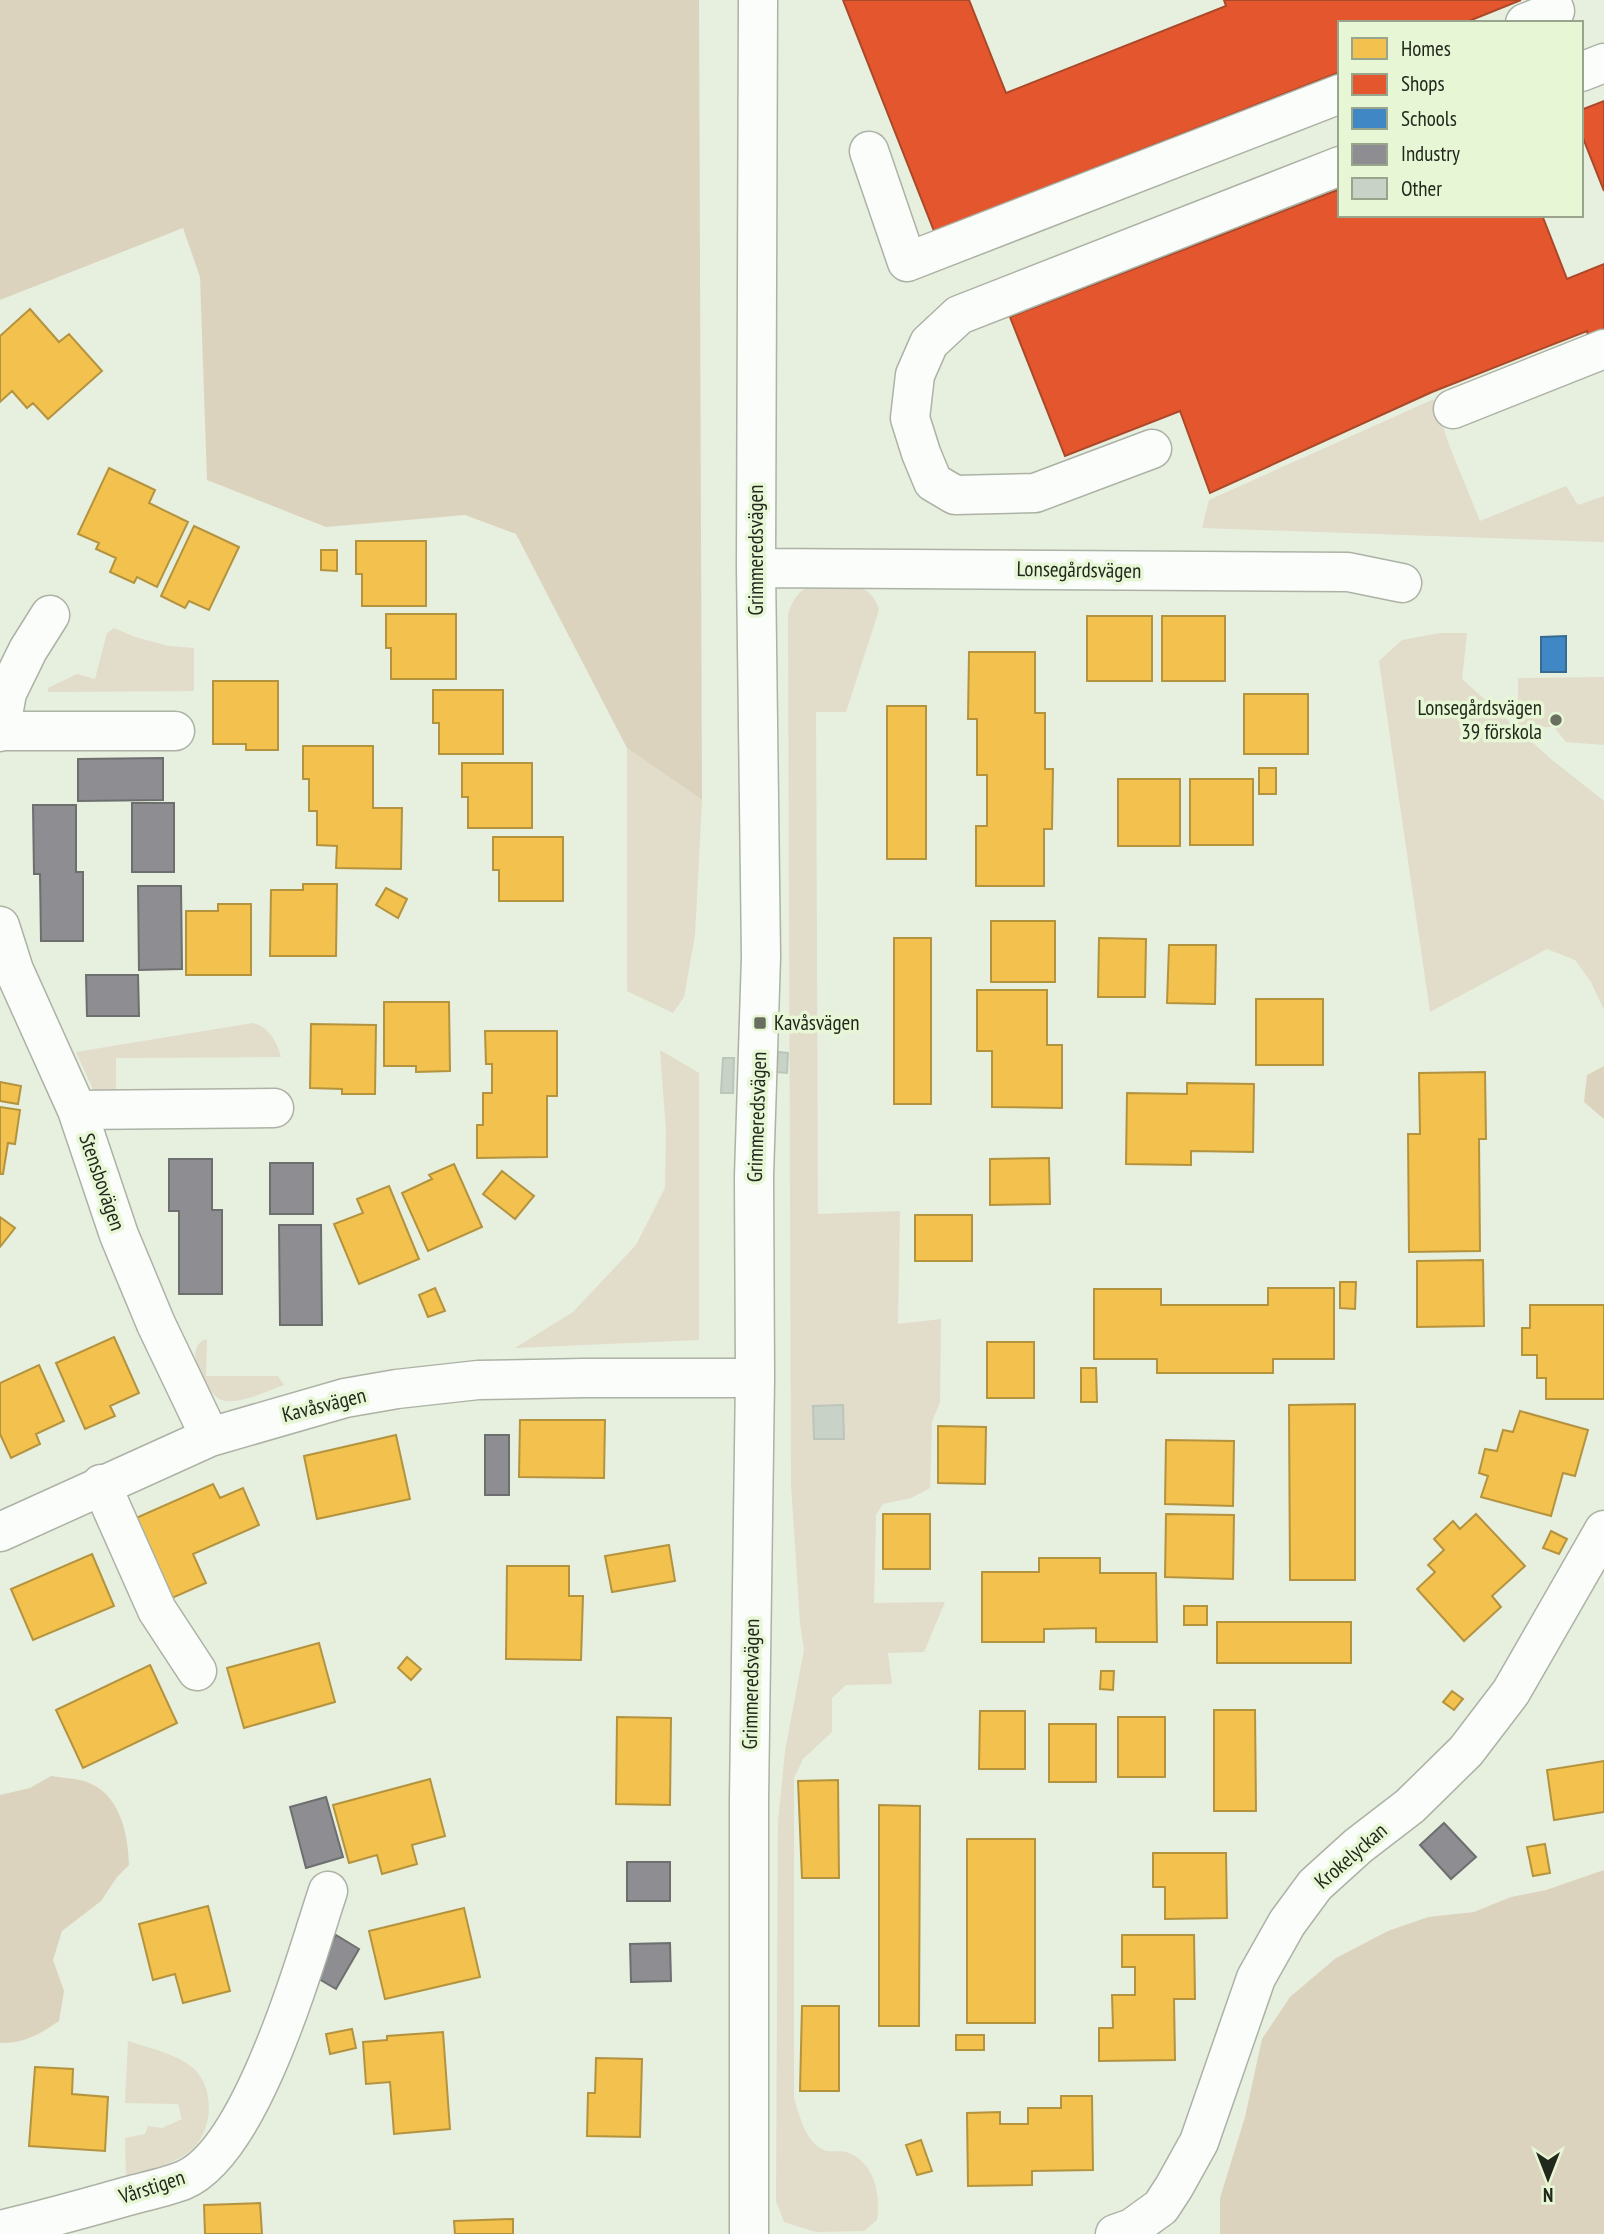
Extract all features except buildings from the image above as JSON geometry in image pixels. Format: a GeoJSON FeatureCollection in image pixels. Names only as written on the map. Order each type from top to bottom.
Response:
{"type":"FeatureCollection","features":[{"type":"Feature","properties":{"kind":"street","name":"Grimmeredsvägen"},"geometry":{"type":"LineString","coordinates":[[749,2234],[754,1176],[761,957],[756,568],[758,0]]}},
{"type":"Feature","properties":{"kind":"street"},"geometry":{"type":"LineString","coordinates":[[1530,21],[1555,11],[1551,0]]}},
{"type":"Feature","properties":{"kind":"street"},"geometry":{"type":"LineString","coordinates":[[1583,71],[1604,63]]}},
{"type":"Feature","properties":{"kind":"street"},"geometry":{"type":"LineString","coordinates":[[869,151],[907,262],[1338,95]]}},
{"type":"Feature","properties":{"kind":"street"},"geometry":{"type":"LineString","coordinates":[[1152,449],[1035,493],[955,495],[933,482],[921,453],[910,418],[915,375],[929,343],[959,315],[1338,167]]}},
{"type":"Feature","properties":{"kind":"street"},"geometry":{"type":"LineString","coordinates":[[1453,409],[1604,349]]}},
{"type":"Feature","properties":{"kind":"street","name":"Lonsegårdsvägen"},"geometry":{"type":"LineString","coordinates":[[756,568],[1348,572],[1402,583]]}},
{"type":"Feature","properties":{"kind":"street"},"geometry":{"type":"LineString","coordinates":[[50,615],[28,650],[7,693],[0,732],[175,732]]}},
{"type":"Feature","properties":{"kind":"street","name":"Stensbovägen"},"geometry":{"type":"LineString","coordinates":[[0,926],[14,970],[77,1110],[119,1235],[156,1324],[211,1437]]}},
{"type":"Feature","properties":{"kind":"street"},"geometry":{"type":"LineString","coordinates":[[77,1110],[274,1108]]}},
{"type":"Feature","properties":{"kind":"street","name":"Kavåsvägen"},"geometry":{"type":"LineString","coordinates":[[0,1532],[101,1484],[211,1437],[345,1398],[464,1382],[584,1378],[755,1378]]}},
{"type":"Feature","properties":{"kind":"street"},"geometry":{"type":"LineString","coordinates":[[101,1484],[157,1611],[197,1671]]}},
{"type":"Feature","properties":{"kind":"street","name":"Krokelyckan"},"geometry":{"type":"LineString","coordinates":[[1115,2234],[1132,2228],[1161,2207],[1199,2142],[1256,1978],[1287,1923],[1315,1885],[1358,1846],[1407,1809],[1466,1751],[1511,1692],[1604,1530]]}},
{"type":"Feature","properties":{"kind":"street","name":"Vårstigen"},"geometry":{"type":"LineString","coordinates":[[0,2231],[186,2180],[208,2165],[239,2121],[277,2044],[328,1891]]}},
{"type":"Feature","properties":{"kind":"shaded area"},"geometry":{"type":"Polygon","coordinates":[[[0,0],[699,0],[702,800],[627,748],[516,534],[465,515],[326,527],[207,480],[200,277],[183,228],[0,300],[0,0]]]}},
{"type":"Feature","properties":{"kind":"shaded area"},"geometry":{"type":"Polygon","coordinates":[[[1434,399],[1449,445],[1480,521],[1566,486],[1578,505],[1604,496],[1604,542],[1202,528],[1209,500],[1434,399]]]}},
{"type":"Feature","properties":{"kind":"shaded area"},"geometry":{"type":"Polygon","coordinates":[[[813,584],[843,584],[861,588],[875,600],[879,610],[846,712],[816,712],[818,1214],[900,1211],[898,1324],[941,1319],[940,1402],[932,1422],[930,1488],[911,1498],[883,1504],[876,1515],[874,1603],[945,1602],[924,1652],[888,1653],[892,1684],[846,1685],[832,1698],[832,1732],[803,1759],[794,1778],[794,2099],[804,2128],[812,2141],[824,2150],[856,2156],[874,2180],[878,2200],[877,2220],[864,2231],[816,2232],[784,2222],[776,2201],[778,1823],[785,1751],[804,1650],[791,1483],[788,614],[797,596],[813,584]]]}},
{"type":"Feature","properties":{"kind":"shaded area"},"geometry":{"type":"Polygon","coordinates":[[[114,628],[169,646],[194,648],[194,691],[48,692],[48,688],[77,674],[95,679],[107,633],[114,628]]]}},
{"type":"Feature","properties":{"kind":"shaded area"},"geometry":{"type":"Polygon","coordinates":[[[1440,633],[1467,633],[1462,679],[1552,760],[1604,801],[1604,1010],[1591,982],[1575,960],[1547,949],[1430,1012],[1379,661],[1402,640],[1440,633]]]}},
{"type":"Feature","properties":{"kind":"shaded area"},"geometry":{"type":"Polygon","coordinates":[[[1604,677],[1604,745],[1566,742],[1554,727],[1518,727],[1518,678],[1604,677]]]}},
{"type":"Feature","properties":{"kind":"shaded area"},"geometry":{"type":"Polygon","coordinates":[[[627,748],[702,800],[695,935],[684,997],[673,1013],[627,991],[627,748]]]}},
{"type":"Feature","properties":{"kind":"shaded area"},"geometry":{"type":"Polygon","coordinates":[[[253,1023],[272,1036],[281,1057],[116,1058],[116,1096],[97,1098],[76,1052],[253,1023]]]}},
{"type":"Feature","properties":{"kind":"shaded area"},"geometry":{"type":"Polygon","coordinates":[[[660,1050],[699,1073],[699,1340],[515,1348],[573,1312],[636,1245],[665,1188],[666,1131],[660,1050]]]}},
{"type":"Feature","properties":{"kind":"shaded area"},"geometry":{"type":"Polygon","coordinates":[[[1604,1066],[1604,1119],[1584,1102],[1587,1075],[1604,1066]]]}},
{"type":"Feature","properties":{"kind":"shaded area"},"geometry":{"type":"Polygon","coordinates":[[[207,1339],[206,1376],[278,1376],[284,1385],[240,1400],[226,1401],[219,1398],[205,1383],[196,1361],[199,1344],[207,1339]]]}},
{"type":"Feature","properties":{"kind":"shaded area"},"geometry":{"type":"Polygon","coordinates":[[[51,1776],[84,1781],[106,1794],[120,1815],[124,1827],[129,1865],[117,1877],[101,1901],[62,1931],[53,1960],[64,1991],[59,2021],[31,2037],[0,2043],[0,1795],[30,1788],[51,1776]]]}},
{"type":"Feature","properties":{"kind":"shaded area"},"geometry":{"type":"Polygon","coordinates":[[[1604,1870],[1604,2234],[1220,2234],[1220,2198],[1245,2117],[1262,2039],[1290,1997],[1336,1958],[1388,1931],[1428,1917],[1474,1912],[1511,1897],[1546,1890],[1604,1870]]]}},
{"type":"Feature","properties":{"kind":"shaded area"},"geometry":{"type":"Polygon","coordinates":[[[128,2041],[171,2055],[193,2068],[206,2088],[209,2112],[202,2136],[186,2154],[164,2165],[126,2177],[125,2138],[145,2134],[148,2126],[162,2128],[182,2119],[178,2104],[125,2103],[128,2041]]]}},
{"type":"Feature","properties":{"kind":"place","name":"Lonsegårdsvägen 39 förskola"},"geometry":{"type":"Point","coordinates":[1556,720]}},
{"type":"Feature","properties":{"kind":"place","name":"Kavåsvägen"},"geometry":{"type":"Point","coordinates":[760,1023]}}]}
